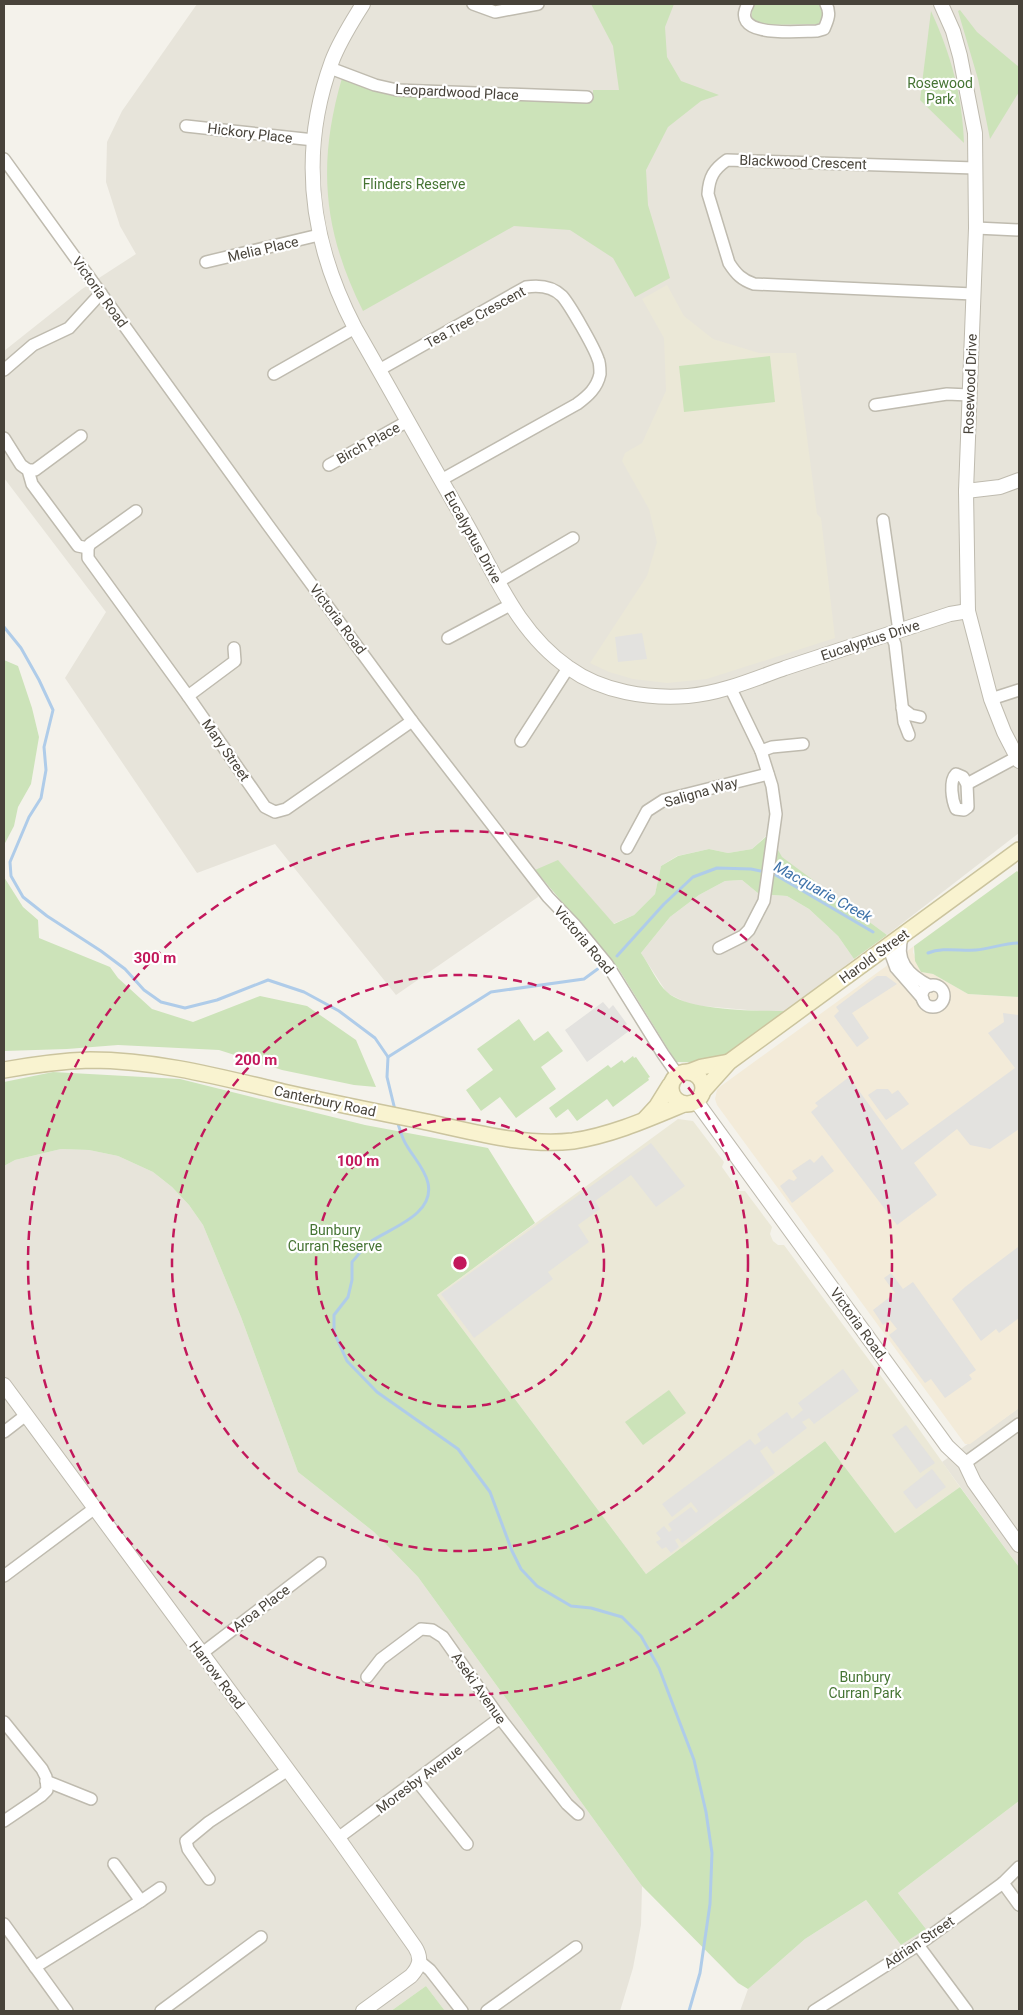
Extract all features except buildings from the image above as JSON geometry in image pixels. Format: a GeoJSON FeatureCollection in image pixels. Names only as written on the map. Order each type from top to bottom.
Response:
{"type":"FeatureCollection","features":[{"type":"Feature","properties":{"kind":"main road","name":"Harold Street"},"geometry":{"type":"LineString","coordinates":[[694,1099],[729,1062],[867,961],[893,951],[903,934],[1019,850]]}},
{"type":"Feature","properties":{"kind":"main road","name":"Canterbury Road"},"geometry":{"type":"LineString","coordinates":[[4,1070],[91,1060],[145,1064],[211,1074],[501,1138],[538,1142],[572,1141],[626,1128],[694,1099]]}},
{"type":"Feature","properties":{"kind":"main road","name":"Harold Street"},"geometry":{"type":"LineString","coordinates":[[679,1077],[702,1067],[729,1062]]}},
{"type":"Feature","properties":{"kind":"main road"},"geometry":{"type":"LineString","coordinates":[[679,1077],[700,1078],[694,1099],[673,1097],[679,1077]]}},
{"type":"Feature","properties":{"kind":"main road","name":"Canterbury Road"},"geometry":{"type":"LineString","coordinates":[[644,1120],[679,1077]]}},
{"type":"Feature","properties":{"kind":"street","name":"Eucalyptus Drive"},"geometry":{"type":"LineString","coordinates":[[363,4],[341,42],[330,68],[318,108],[314,140],[313,186],[319,236],[327,266],[340,299],[355,328],[510,605],[526,628],[543,646],[568,668],[600,684],[643,696],[689,696],[730,687],[950,614],[968,611]]}},
{"type":"Feature","properties":{"kind":"street"},"geometry":{"type":"LineString","coordinates":[[473,4],[495,12],[538,4]]}},
{"type":"Feature","properties":{"kind":"street"},"geometry":{"type":"LineString","coordinates":[[748,4],[745,9],[746,20],[748,24],[758,30],[817,31],[824,29],[827,22],[829,12],[826,4]]}},
{"type":"Feature","properties":{"kind":"street","name":"Rosewood Drive"},"geometry":{"type":"LineString","coordinates":[[941,4],[953,31],[960,56],[975,133],[976,228],[966,491],[968,611],[992,699],[1004,732],[1018,759]]}},
{"type":"Feature","properties":{"kind":"street","name":"Leopardwood Place"},"geometry":{"type":"LineString","coordinates":[[330,68],[375,85],[397,90],[587,97]]}},
{"type":"Feature","properties":{"kind":"street","name":"Hickory Place"},"geometry":{"type":"LineString","coordinates":[[186,126],[314,140]]}},
{"type":"Feature","properties":{"kind":"street","name":"Victoria Road"},"geometry":{"type":"LineString","coordinates":[[4,159],[412,721],[548,897],[574,924],[607,964],[679,1077]]}},
{"type":"Feature","properties":{"kind":"street","name":"Blackwood Crescent"},"geometry":{"type":"LineString","coordinates":[[972,294],[754,284],[745,281],[735,273],[729,264],[708,194],[712,174],[727,160],[975,168]]}},
{"type":"Feature","properties":{"kind":"street"},"geometry":{"type":"LineString","coordinates":[[976,228],[1019,230]]}},
{"type":"Feature","properties":{"kind":"street","name":"Melia Place"},"geometry":{"type":"LineString","coordinates":[[206,262],[319,236]]}},
{"type":"Feature","properties":{"kind":"street","name":"Tea Tree Crescent"},"geometry":{"type":"LineString","coordinates":[[379,370],[526,287],[538,285],[550,288],[562,296],[570,308],[599,360],[600,373],[597,386],[578,404],[441,480]]}},
{"type":"Feature","properties":{"kind":"street"},"geometry":{"type":"LineString","coordinates":[[4,370],[33,346],[69,328],[101,294]]}},
{"type":"Feature","properties":{"kind":"street"},"geometry":{"type":"LineString","coordinates":[[274,374],[355,328]]}},
{"type":"Feature","properties":{"kind":"street"},"geometry":{"type":"LineString","coordinates":[[875,404],[947,394],[970,395]]}},
{"type":"Feature","properties":{"kind":"street","name":"Birch Place"},"geometry":{"type":"LineString","coordinates":[[329,465],[408,421]]}},
{"type":"Feature","properties":{"kind":"street"},"geometry":{"type":"LineString","coordinates":[[28,470],[34,470],[81,436]]}},
{"type":"Feature","properties":{"kind":"street"},"geometry":{"type":"LineString","coordinates":[[4,438],[22,465],[28,470],[32,484],[78,546],[89,546],[136,511]]}},
{"type":"Feature","properties":{"kind":"street"},"geometry":{"type":"LineString","coordinates":[[966,491],[1000,487],[1019,480]]}},
{"type":"Feature","properties":{"kind":"street"},"geometry":{"type":"LineString","coordinates":[[883,520],[902,708],[909,735]]}},
{"type":"Feature","properties":{"kind":"street"},"geometry":{"type":"LineString","coordinates":[[498,582],[573,538]]}},
{"type":"Feature","properties":{"kind":"street","name":"Mary Street"},"geometry":{"type":"LineString","coordinates":[[89,546],[88,558],[188,696],[264,807],[275,812],[286,809],[412,721]]}},
{"type":"Feature","properties":{"kind":"street"},"geometry":{"type":"LineString","coordinates":[[448,638],[510,605]]}},
{"type":"Feature","properties":{"kind":"street"},"geometry":{"type":"LineString","coordinates":[[188,696],[235,661],[234,648]]}},
{"type":"Feature","properties":{"kind":"street"},"geometry":{"type":"LineString","coordinates":[[521,741],[568,668]]}},
{"type":"Feature","properties":{"kind":"street"},"geometry":{"type":"LineString","coordinates":[[719,948],[743,936],[749,930],[764,901],[776,814],[775,799],[761,751],[730,687]]}},
{"type":"Feature","properties":{"kind":"street"},"geometry":{"type":"LineString","coordinates":[[992,699],[1019,690]]}},
{"type":"Feature","properties":{"kind":"street"},"geometry":{"type":"LineString","coordinates":[[902,708],[911,715],[920,717]]}},
{"type":"Feature","properties":{"kind":"street"},"geometry":{"type":"LineString","coordinates":[[761,751],[772,747],[803,744]]}},
{"type":"Feature","properties":{"kind":"street"},"geometry":{"type":"LineString","coordinates":[[967,784],[1018,759]]}},
{"type":"Feature","properties":{"kind":"street","name":"Saligna Way"},"geometry":{"type":"LineString","coordinates":[[627,848],[647,811],[664,800],[768,774]]}},
{"type":"Feature","properties":{"kind":"street"},"geometry":{"type":"LineString","coordinates":[[893,951],[896,968]]}},
{"type":"Feature","properties":{"kind":"street"},"geometry":{"type":"LineString","coordinates":[[867,961],[878,959],[887,962],[896,968],[927,1005],[938,1006],[943,1000],[944,994],[940,988],[930,986],[915,978],[893,951]]}},
{"type":"Feature","properties":{"kind":"street"},"geometry":{"type":"LineString","coordinates":[[923,999],[923,991],[930,986]]}},
{"type":"Feature","properties":{"kind":"street","name":"Victoria Road"},"geometry":{"type":"LineString","coordinates":[[694,1099],[948,1446],[966,1463],[974,1482],[1019,1545]]}},
{"type":"Feature","properties":{"kind":"street","name":"Harrow Road"},"geometry":{"type":"LineString","coordinates":[[4,1385],[338,1838],[415,1946],[420,1955],[418,1965]]}},
{"type":"Feature","properties":{"kind":"street"},"geometry":{"type":"LineString","coordinates":[[4,1432],[26,1415]]}},
{"type":"Feature","properties":{"kind":"street"},"geometry":{"type":"LineString","coordinates":[[966,1463],[1019,1424]]}},
{"type":"Feature","properties":{"kind":"street"},"geometry":{"type":"LineString","coordinates":[[4,1576],[95,1508]]}},
{"type":"Feature","properties":{"kind":"street","name":"Aroa Place"},"geometry":{"type":"LineString","coordinates":[[201,1654],[320,1563]]}},
{"type":"Feature","properties":{"kind":"street","name":"Aseki Avenue"},"geometry":{"type":"LineString","coordinates":[[367,1677],[381,1659],[421,1629],[432,1630],[443,1637],[500,1718],[567,1804],[578,1814]]}},
{"type":"Feature","properties":{"kind":"street","name":"Moresby Avenue"},"geometry":{"type":"LineString","coordinates":[[338,1838],[500,1718]]}},
{"type":"Feature","properties":{"kind":"street"},"geometry":{"type":"LineString","coordinates":[[4,1722],[42,1768],[47,1790],[4,1821]]}},
{"type":"Feature","properties":{"kind":"street"},"geometry":{"type":"LineString","coordinates":[[210,1879],[188,1849],[186,1841],[209,1822],[288,1770]]}},
{"type":"Feature","properties":{"kind":"street"},"geometry":{"type":"LineString","coordinates":[[417,1780],[467,1844]]}},
{"type":"Feature","properties":{"kind":"street"},"geometry":{"type":"LineString","coordinates":[[46,1781],[92,1799]]}},
{"type":"Feature","properties":{"kind":"street"},"geometry":{"type":"LineString","coordinates":[[114,1864],[141,1901]]}},
{"type":"Feature","properties":{"kind":"street","name":"Adrian Street"},"geometry":{"type":"LineString","coordinates":[[814,2011],[918,1945],[1003,1883],[1019,1867]]}},
{"type":"Feature","properties":{"kind":"street"},"geometry":{"type":"LineString","coordinates":[[1003,1883],[1019,1905]]}},
{"type":"Feature","properties":{"kind":"street"},"geometry":{"type":"LineString","coordinates":[[35,1967],[160,1888]]}},
{"type":"Feature","properties":{"kind":"street"},"geometry":{"type":"LineString","coordinates":[[4,1924],[67,2011]]}},
{"type":"Feature","properties":{"kind":"street"},"geometry":{"type":"LineString","coordinates":[[161,2011],[261,1937]]}},
{"type":"Feature","properties":{"kind":"street"},"geometry":{"type":"LineString","coordinates":[[918,1945],[966,2011]]}},
{"type":"Feature","properties":{"kind":"street"},"geometry":{"type":"LineString","coordinates":[[487,2011],[576,1947]]}},
{"type":"Feature","properties":{"kind":"street"},"geometry":{"type":"LineString","coordinates":[[364,2011],[411,1976],[418,1965],[430,1970],[462,2011]]}},
{"type":"Feature","properties":{"kind":"shaded area"},"geometry":{"type":"Polygon","coordinates":[[[197,4],[1019,4],[1019,833],[887,935],[781,857],[768,834],[752,849],[728,853],[709,849],[677,856],[661,866],[655,894],[634,915],[613,924],[558,861],[535,871],[538,897],[396,995],[275,844],[197,873],[65,678],[106,612],[4,478],[4,351],[82,289],[136,254],[120,226],[106,182],[107,142],[122,111],[197,4]]]}},
{"type":"Feature","properties":{"kind":"shaded area"},"geometry":{"type":"Polygon","coordinates":[[[667,285],[684,316],[713,339],[759,353],[796,353],[817,514],[821,518],[835,638],[707,679],[667,683],[633,679],[609,672],[590,663],[647,576],[657,542],[649,509],[622,461],[625,453],[642,443],[666,391],[664,338],[642,299],[667,285]]]}},
{"type":"Feature","properties":{"kind":"shaded area"},"geometry":{"type":"Polygon","coordinates":[[[642,633],[647,659],[618,662],[615,637],[642,633]]]}},
{"type":"Feature","properties":{"kind":"shaded area"},"geometry":{"type":"Polygon","coordinates":[[[742,880],[759,894],[787,896],[809,909],[838,936],[854,959],[786,1011],[759,1011],[691,1005],[667,993],[641,953],[670,917],[699,895],[725,881],[742,880]]]}},
{"type":"Feature","properties":{"kind":"shaded area"},"geometry":{"type":"Polygon","coordinates":[[[914,946],[913,952],[921,972],[933,974],[968,994],[1019,997],[1019,1408],[970,1444],[965,1444],[717,1105],[715,1099],[717,1090],[721,1086],[914,946]]]}},
{"type":"Feature","properties":{"kind":"shaded area"},"geometry":{"type":"Polygon","coordinates":[[[877,976],[886,976],[897,984],[852,1013],[869,1038],[857,1047],[834,1016],[839,1011],[836,1007],[877,976]]]}},
{"type":"Feature","properties":{"kind":"shaded area"},"geometry":{"type":"Polygon","coordinates":[[[603,1002],[609,1009],[613,1005],[627,1024],[625,1026],[629,1031],[587,1062],[565,1030],[603,1002]]]}},
{"type":"Feature","properties":{"kind":"shaded area"},"geometry":{"type":"Polygon","coordinates":[[[1003,1013],[1019,1015],[1019,1129],[990,1149],[970,1145],[957,1129],[914,1163],[937,1195],[897,1225],[811,1112],[818,1106],[815,1103],[849,1077],[902,1150],[1015,1068],[988,1033],[1004,1022],[1003,1013]]]}},
{"type":"Feature","properties":{"kind":"shaded area"},"geometry":{"type":"Polygon","coordinates":[[[877,1089],[888,1089],[892,1094],[898,1090],[909,1104],[886,1120],[868,1095],[877,1089]]]}},
{"type":"Feature","properties":{"kind":"shaded area"},"geometry":{"type":"Polygon","coordinates":[[[678,1119],[693,1121],[724,1162],[722,1167],[739,1191],[745,1191],[772,1227],[770,1234],[773,1241],[778,1245],[784,1245],[960,1487],[895,1533],[825,1441],[646,1574],[437,1295],[678,1119]]]}},
{"type":"Feature","properties":{"kind":"shaded area"},"geometry":{"type":"Polygon","coordinates":[[[651,1143],[685,1186],[656,1207],[631,1175],[595,1201],[600,1209],[578,1225],[589,1242],[548,1272],[553,1279],[474,1338],[441,1294],[651,1143]]]}},
{"type":"Feature","properties":{"kind":"shaded area"},"geometry":{"type":"Polygon","coordinates":[[[61,1149],[89,1150],[118,1156],[153,1172],[172,1187],[189,1205],[203,1225],[241,1317],[298,1472],[374,1532],[418,1577],[642,1886],[641,1925],[633,1968],[620,2011],[445,2011],[426,1986],[391,2011],[4,2011],[4,1166],[15,1160],[61,1149]]]}},
{"type":"Feature","properties":{"kind":"shaded area"},"geometry":{"type":"Polygon","coordinates":[[[822,1155],[834,1171],[792,1203],[780,1186],[789,1179],[794,1181],[797,1178],[792,1171],[810,1159],[814,1163],[822,1155]]]}},
{"type":"Feature","properties":{"kind":"shaded area"},"geometry":{"type":"Polygon","coordinates":[[[1018,1247],[1019,1318],[999,1333],[996,1329],[981,1341],[952,1299],[1018,1247]]]}},
{"type":"Feature","properties":{"kind":"shaded area"},"geometry":{"type":"Polygon","coordinates":[[[891,1273],[903,1289],[913,1282],[976,1370],[969,1375],[972,1379],[945,1398],[931,1379],[925,1383],[889,1335],[897,1329],[890,1320],[883,1325],[873,1310],[895,1293],[884,1278],[891,1273]]]}},
{"type":"Feature","properties":{"kind":"shaded area"},"geometry":{"type":"Polygon","coordinates":[[[843,1369],[859,1391],[814,1424],[809,1418],[802,1422],[807,1428],[773,1454],[767,1446],[760,1451],[775,1473],[682,1543],[678,1538],[675,1540],[679,1547],[671,1553],[666,1547],[662,1549],[656,1542],[661,1539],[656,1533],[664,1526],[669,1532],[672,1530],[668,1524],[691,1507],[696,1513],[698,1511],[691,1502],[672,1517],[662,1504],[750,1439],[755,1445],[761,1441],[757,1434],[787,1412],[792,1419],[803,1410],[798,1403],[843,1369]]]}},
{"type":"Feature","properties":{"kind":"shaded area"},"geometry":{"type":"Polygon","coordinates":[[[1019,1408],[1019,1567],[942,1462],[1019,1408]]]}},
{"type":"Feature","properties":{"kind":"shaded area"},"geometry":{"type":"Polygon","coordinates":[[[906,1425],[935,1463],[920,1473],[892,1435],[906,1425]]]}},
{"type":"Feature","properties":{"kind":"shaded area"},"geometry":{"type":"Polygon","coordinates":[[[932,1469],[946,1487],[916,1509],[903,1492],[932,1469]]]}},
{"type":"Feature","properties":{"kind":"shaded area"},"geometry":{"type":"Polygon","coordinates":[[[1019,1801],[1019,2011],[740,2011],[748,1989],[805,1939],[866,1900],[901,1945],[926,1929],[898,1893],[1019,1801]]]}},
{"type":"Feature","properties":{"kind":"green space","name":"Flinders Reserve"},"geometry":{"type":"Polygon","coordinates":[[[591,4],[674,4],[665,27],[667,57],[681,81],[719,95],[701,101],[668,127],[646,170],[648,205],[670,278],[635,297],[613,258],[570,230],[514,226],[363,311],[339,253],[328,197],[329,139],[342,78],[395,95],[593,101],[593,90],[619,90],[613,46],[591,4]]]}},
{"type":"Feature","properties":{"kind":"green space"},"geometry":{"type":"Polygon","coordinates":[[[756,4],[819,4],[824,11],[823,20],[818,24],[762,25],[753,21],[752,12],[756,4]]]}},
{"type":"Feature","properties":{"kind":"green space","name":"Rosewood Park"},"geometry":{"type":"Polygon","coordinates":[[[960,10],[977,32],[1019,67],[1019,92],[990,139],[978,79],[958,11],[960,10]]]}},
{"type":"Feature","properties":{"kind":"green space","name":"Rosewood Park"},"geometry":{"type":"Polygon","coordinates":[[[931,11],[950,59],[958,91],[964,143],[920,100],[931,11]]]}},
{"type":"Feature","properties":{"kind":"green space"},"geometry":{"type":"Polygon","coordinates":[[[770,356],[775,402],[684,412],[679,366],[770,356]]]}},
{"type":"Feature","properties":{"kind":"green space"},"geometry":{"type":"Polygon","coordinates":[[[4,660],[18,666],[32,708],[39,737],[31,784],[18,807],[14,826],[4,845],[4,660]]]}},
{"type":"Feature","properties":{"kind":"green space"},"geometry":{"type":"Polygon","coordinates":[[[769,834],[782,857],[887,935],[854,959],[838,936],[809,909],[787,896],[759,894],[742,880],[725,881],[699,895],[670,917],[641,953],[660,984],[676,998],[690,1003],[724,1009],[786,1011],[718,1063],[676,1062],[618,968],[535,870],[558,860],[614,924],[634,915],[655,894],[661,866],[678,856],[709,849],[728,853],[752,849],[769,834]]]}},
{"type":"Feature","properties":{"kind":"green space"},"geometry":{"type":"Polygon","coordinates":[[[1017,871],[1019,873],[1019,997],[968,994],[933,974],[921,972],[915,961],[914,946],[1017,871]]]}},
{"type":"Feature","properties":{"kind":"green space"},"geometry":{"type":"Polygon","coordinates":[[[4,877],[23,907],[38,920],[39,938],[110,967],[118,978],[152,1009],[193,1022],[260,996],[307,1006],[356,1040],[376,1087],[354,1085],[282,1070],[219,1050],[118,1045],[4,1051],[4,877]]]}},
{"type":"Feature","properties":{"kind":"green space"},"geometry":{"type":"Polygon","coordinates":[[[519,1019],[534,1041],[548,1031],[563,1051],[541,1067],[556,1089],[516,1118],[500,1097],[481,1111],[466,1090],[493,1070],[477,1049],[519,1019]]]}},
{"type":"Feature","properties":{"kind":"green space"},"geometry":{"type":"Polygon","coordinates":[[[633,1056],[634,1058],[636,1057],[650,1077],[648,1078],[649,1080],[613,1107],[607,1099],[577,1121],[568,1109],[556,1118],[549,1108],[608,1065],[611,1068],[622,1060],[624,1063],[633,1056]]]}},
{"type":"Feature","properties":{"kind":"green space","name":"Bunbury Curran Reserve"},"geometry":{"type":"Polygon","coordinates":[[[53,1072],[180,1079],[365,1125],[488,1148],[535,1223],[437,1295],[646,1574],[825,1441],[895,1533],[960,1487],[1019,1567],[1019,1801],[898,1893],[926,1929],[901,1945],[866,1900],[805,1939],[748,1989],[738,1983],[642,1886],[418,1577],[374,1532],[298,1472],[241,1317],[203,1225],[189,1205],[172,1187],[153,1172],[118,1156],[89,1150],[61,1149],[15,1160],[4,1166],[4,1082],[53,1072]]]}},
{"type":"Feature","properties":{"kind":"green space"},"geometry":{"type":"Polygon","coordinates":[[[669,1390],[686,1413],[643,1445],[625,1422],[669,1390]]]}},
{"type":"Feature","properties":{"kind":"green space"},"geometry":{"type":"Polygon","coordinates":[[[426,1986],[445,2011],[391,2011],[426,1986]]]}},
{"type":"Feature","properties":{"kind":"waterway"},"geometry":{"type":"LineString","coordinates":[[4,627],[21,648],[53,710],[44,747],[46,770],[41,798],[29,817],[10,862],[11,876],[23,897],[47,916],[125,969],[144,990],[161,1002],[185,1008],[217,1000],[268,980],[304,992],[339,1011],[375,1038],[388,1057],[387,1077],[395,1110]]}},
{"type":"Feature","properties":{"kind":"waterway","name":"Macquarie Creek"},"geometry":{"type":"LineString","coordinates":[[617,956],[664,904],[693,877],[717,868],[751,869],[774,874],[873,932]]}},
{"type":"Feature","properties":{"kind":"waterway","name":"Macquarie Creek"},"geometry":{"type":"LineString","coordinates":[[928,953],[945,950],[976,950],[1019,943]]}},
{"type":"Feature","properties":{"kind":"waterway","name":"Macquarie Creek"},"geometry":{"type":"LineString","coordinates":[[388,1057],[491,992],[584,979],[599,968]]}},
{"type":"Feature","properties":{"kind":"waterway"},"geometry":{"type":"LineString","coordinates":[[397,1121],[405,1143],[424,1173],[428,1183],[428,1194],[425,1204],[418,1212],[399,1226],[370,1242],[352,1262],[352,1280],[348,1297],[334,1315],[334,1332],[347,1361],[377,1392],[458,1449],[490,1492],[512,1551],[521,1569],[537,1586],[571,1606],[591,1608],[622,1617],[641,1636],[659,1668],[694,1760],[706,1812],[712,1853],[710,1904],[700,1973],[689,2011]]}},
{"type":"Feature","properties":{"kind":"park label","name":"Bunbury Curran Park"},"geometry":{"type":"Point","coordinates":[865,1685]}}]}
